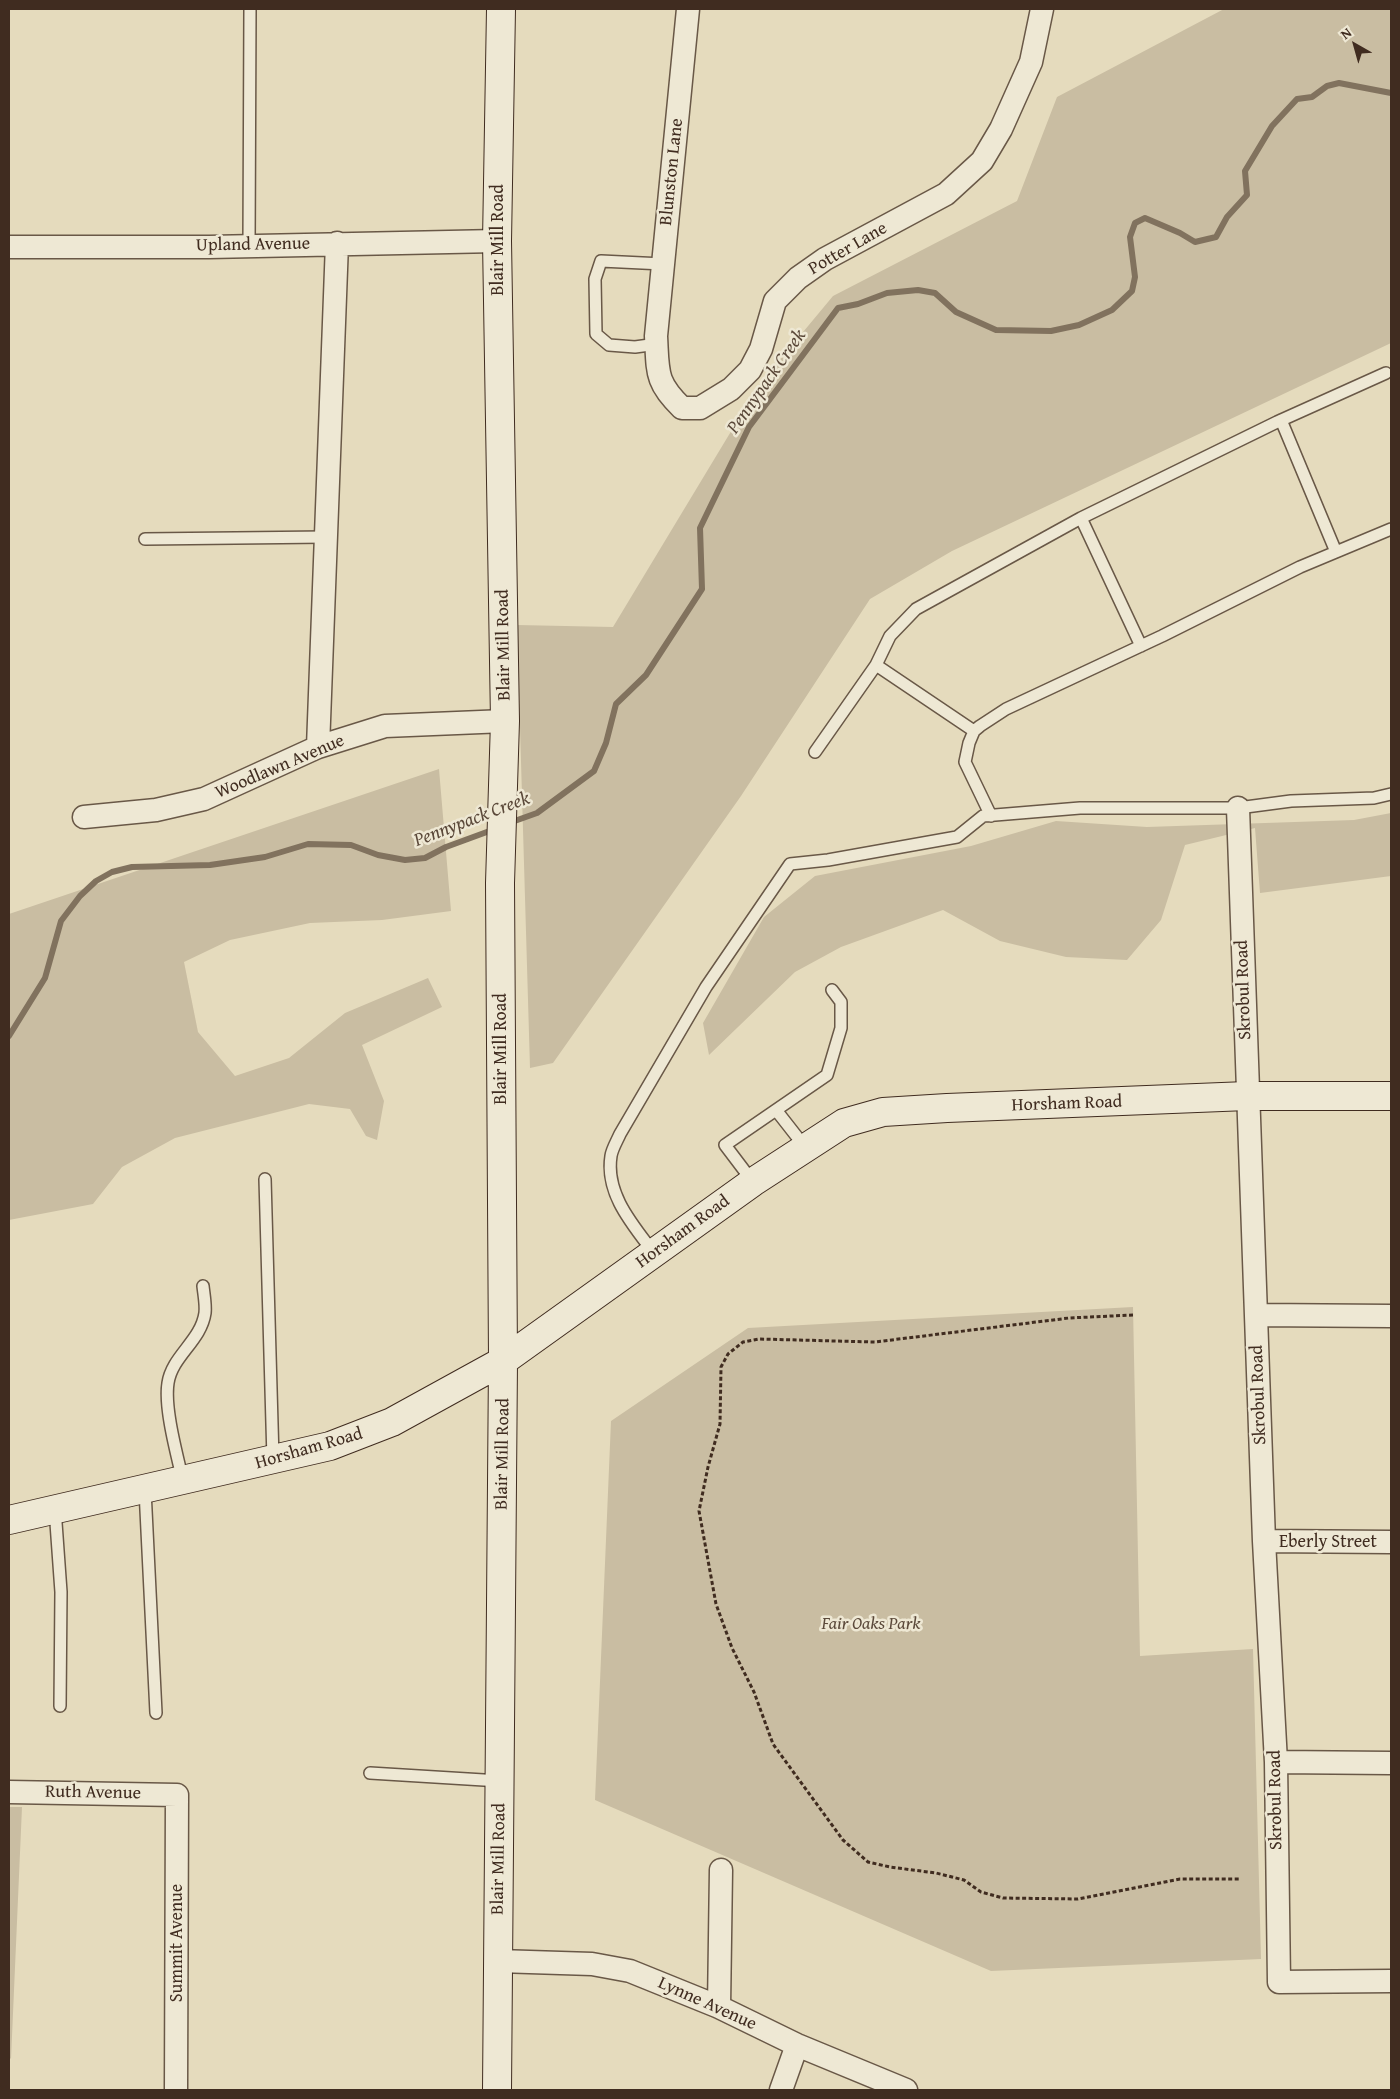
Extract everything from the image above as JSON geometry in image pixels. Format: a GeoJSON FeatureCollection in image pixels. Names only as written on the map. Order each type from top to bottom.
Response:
{"type":"FeatureCollection","features":[{"type":"Feature","properties":{"kind":"main road","name":"Blair Mill Road"},"geometry":{"type":"LineString","coordinates":[[497,2090],[503,1361],[500,883],[506,721],[497,241],[501,9]]}},
{"type":"Feature","properties":{"kind":"main road","name":"Horsham Road"},"geometry":{"type":"LineString","coordinates":[[9,1520],[330,1446],[392,1422],[503,1361],[805,1146],[844,1124],[883,1112],[1247,1096],[1391,1096]]}},
{"type":"Feature","properties":{"kind":"street","name":"Blunston Lane"},"geometry":{"type":"LineString","coordinates":[[657,340],[688,9]]}},
{"type":"Feature","properties":{"kind":"street","name":"Potter Lane"},"geometry":{"type":"LineString","coordinates":[[657,340],[659,380],[671,397],[682,408],[700,408],[731,389],[750,370],[761,349],[775,302],[798,278],[825,259],[946,194],[982,161],[1001,129],[1031,62],[1042,9]]}},
{"type":"Feature","properties":{"kind":"street","name":"Upland Avenue"},"geometry":{"type":"LineString","coordinates":[[9,247],[497,241]]}},
{"type":"Feature","properties":{"kind":"street"},"geometry":{"type":"LineString","coordinates":[[318,747],[337,243]]}},
{"type":"Feature","properties":{"kind":"street","name":"Woodlawn Avenue"},"geometry":{"type":"LineString","coordinates":[[84,817],[156,810],[204,799],[318,747],[385,726],[506,721]]}},
{"type":"Feature","properties":{"kind":"street","name":"Skrobul Road"},"geometry":{"type":"LineString","coordinates":[[1238,808],[1264,1541],[1276,1762],[1279,1982],[1391,1980]]}},
{"type":"Feature","properties":{"kind":"street"},"geometry":{"type":"LineString","coordinates":[[1256,1315],[1391,1316]]}},
{"type":"Feature","properties":{"kind":"street","name":"Eberly Street"},"geometry":{"type":"LineString","coordinates":[[1264,1541],[1391,1542]]}},
{"type":"Feature","properties":{"kind":"street"},"geometry":{"type":"LineString","coordinates":[[1276,1762],[1391,1763]]}},
{"type":"Feature","properties":{"kind":"street","name":"Ruth Avenue"},"geometry":{"type":"LineString","coordinates":[[9,1792],[177,1795]]}},
{"type":"Feature","properties":{"kind":"street","name":"Summit Avenue"},"geometry":{"type":"LineString","coordinates":[[176,2090],[177,1795]]}},
{"type":"Feature","properties":{"kind":"street"},"geometry":{"type":"LineString","coordinates":[[719,2007],[721,1870]]}},
{"type":"Feature","properties":{"kind":"street","name":"Lynne Avenue"},"geometry":{"type":"LineString","coordinates":[[498,1961],[592,1964],[630,1971],[719,2007],[797,2045],[906,2090]]}},
{"type":"Feature","properties":{"kind":"street"},"geometry":{"type":"LineString","coordinates":[[781,2090],[797,2045]]}},
{"type":"Feature","properties":{"kind":"lane"},"geometry":{"type":"LineString","coordinates":[[249,245],[250,9]]}},
{"type":"Feature","properties":{"kind":"lane"},"geometry":{"type":"LineString","coordinates":[[657,340],[635,347],[609,345],[596,334],[596,279],[601,261],[663,264]]}},
{"type":"Feature","properties":{"kind":"lane"},"geometry":{"type":"LineString","coordinates":[[815,752],[876,665],[890,636],[916,608],[1081,518],[1281,420],[1386,373]]}},
{"type":"Feature","properties":{"kind":"lane"},"geometry":{"type":"LineString","coordinates":[[1281,420],[1336,552]]}},
{"type":"Feature","properties":{"kind":"lane"},"geometry":{"type":"LineString","coordinates":[[1081,518],[1141,646]]}},
{"type":"Feature","properties":{"kind":"lane"},"geometry":{"type":"LineString","coordinates":[[991,816],[965,762],[968,743],[974,731],[1006,709],[1141,646],[1300,567],[1391,529]]}},
{"type":"Feature","properties":{"kind":"lane"},"geometry":{"type":"LineString","coordinates":[[145,539],[326,537]]}},
{"type":"Feature","properties":{"kind":"lane"},"geometry":{"type":"LineString","coordinates":[[876,665],[974,731]]}},
{"type":"Feature","properties":{"kind":"lane"},"geometry":{"type":"LineString","coordinates":[[654,1254],[615,1196],[610,1174],[611,1154],[620,1134],[706,987],[790,864],[828,860],[957,837],[983,816],[1080,808],[1238,808],[1291,802],[1374,798],[1391,794]]}},
{"type":"Feature","properties":{"kind":"lane"},"geometry":{"type":"LineString","coordinates":[[753,1182],[725,1145],[827,1075],[841,1028],[841,1002],[832,990]]}},
{"type":"Feature","properties":{"kind":"lane"},"geometry":{"type":"LineString","coordinates":[[776,1110],[805,1146]]}},
{"type":"Feature","properties":{"kind":"lane"},"geometry":{"type":"LineString","coordinates":[[265,1179],[273,1460]]}},
{"type":"Feature","properties":{"kind":"lane"},"geometry":{"type":"LineString","coordinates":[[183,1481],[171,1429],[167,1384],[171,1371],[200,1329],[206,1312],[203,1286]]}},
{"type":"Feature","properties":{"kind":"lane"},"geometry":{"type":"LineString","coordinates":[[145,1490],[156,1713]]}},
{"type":"Feature","properties":{"kind":"lane"},"geometry":{"type":"LineString","coordinates":[[55,1509],[61,1592],[60,1706]]}},
{"type":"Feature","properties":{"kind":"lane"},"geometry":{"type":"LineString","coordinates":[[370,1773],[500,1781]]}},
{"type":"Feature","properties":{"kind":"path"},"geometry":{"type":"LineString","coordinates":[[1133,1315],[1068,1318],[875,1342],[758,1339],[743,1342],[728,1354],[720,1367],[720,1424],[708,1467],[699,1511],[716,1604],[732,1648],[754,1692],[773,1744],[843,1840],[868,1862],[936,1872],[964,1880],[981,1892],[1003,1898],[1078,1899],[1180,1879],[1240,1879]]}},
{"type":"Feature","properties":{"kind":"green space"},"geometry":{"type":"Polygon","coordinates":[[[1224,9],[1391,9],[1391,343],[952,551],[870,599],[741,796],[553,1063],[530,1068],[517,625],[613,627],[759,385],[833,296],[1017,201],[1057,97],[1224,9]]]}},
{"type":"Feature","properties":{"kind":"green space"},"geometry":{"type":"Polygon","coordinates":[[[439,769],[451,911],[382,920],[310,923],[230,940],[184,962],[198,1032],[235,1076],[289,1058],[345,1013],[428,978],[442,1007],[362,1045],[384,1101],[377,1140],[366,1136],[350,1109],[309,1104],[175,1138],[122,1167],[93,1204],[9,1220],[9,914],[439,769]]]}},
{"type":"Feature","properties":{"kind":"green space"},"geometry":{"type":"Polygon","coordinates":[[[1391,813],[1391,876],[1260,893],[1255,828],[1185,845],[1161,920],[1127,960],[1066,957],[1000,941],[943,910],[841,947],[795,972],[709,1055],[703,1023],[764,917],[815,876],[971,846],[1056,821],[1147,827],[1354,820],[1391,813]]]}},
{"type":"Feature","properties":{"kind":"green space","name":"Fair Oaks Park"},"geometry":{"type":"Polygon","coordinates":[[[1133,1307],[1140,1656],[1253,1649],[1261,1959],[991,1971],[595,1800],[611,1421],[748,1328],[1133,1307]]]}},
{"type":"Feature","properties":{"kind":"green space"},"geometry":{"type":"Polygon","coordinates":[[[9,1807],[22,1807],[11,2059],[9,2057],[9,1807]]]}},
{"type":"Feature","properties":{"kind":"waterway","name":"Pennypack Creek"},"geometry":{"type":"LineString","coordinates":[[509,823],[537,813],[594,771],[606,743],[616,704],[646,675],[702,589],[700,528],[749,427],[838,308],[858,304],[887,293],[918,290],[935,293],[956,312],[996,330],[1051,331],[1079,325],[1112,310],[1132,291],[1135,277],[1130,237],[1135,223],[1145,218],[1180,233],[1195,242],[1216,237],[1227,217],[1247,195],[1245,171],[1272,126],[1297,99],[1312,97],[1327,86],[1339,83],[1391,93]]}},
{"type":"Feature","properties":{"kind":"waterway","name":"Pennypack Creek"},"geometry":{"type":"LineString","coordinates":[[9,1036],[45,978],[61,921],[80,896],[96,881],[112,872],[132,867],[210,865],[265,857],[308,844],[351,845],[378,855],[405,860],[425,858],[446,847],[495,829]]}}]}
